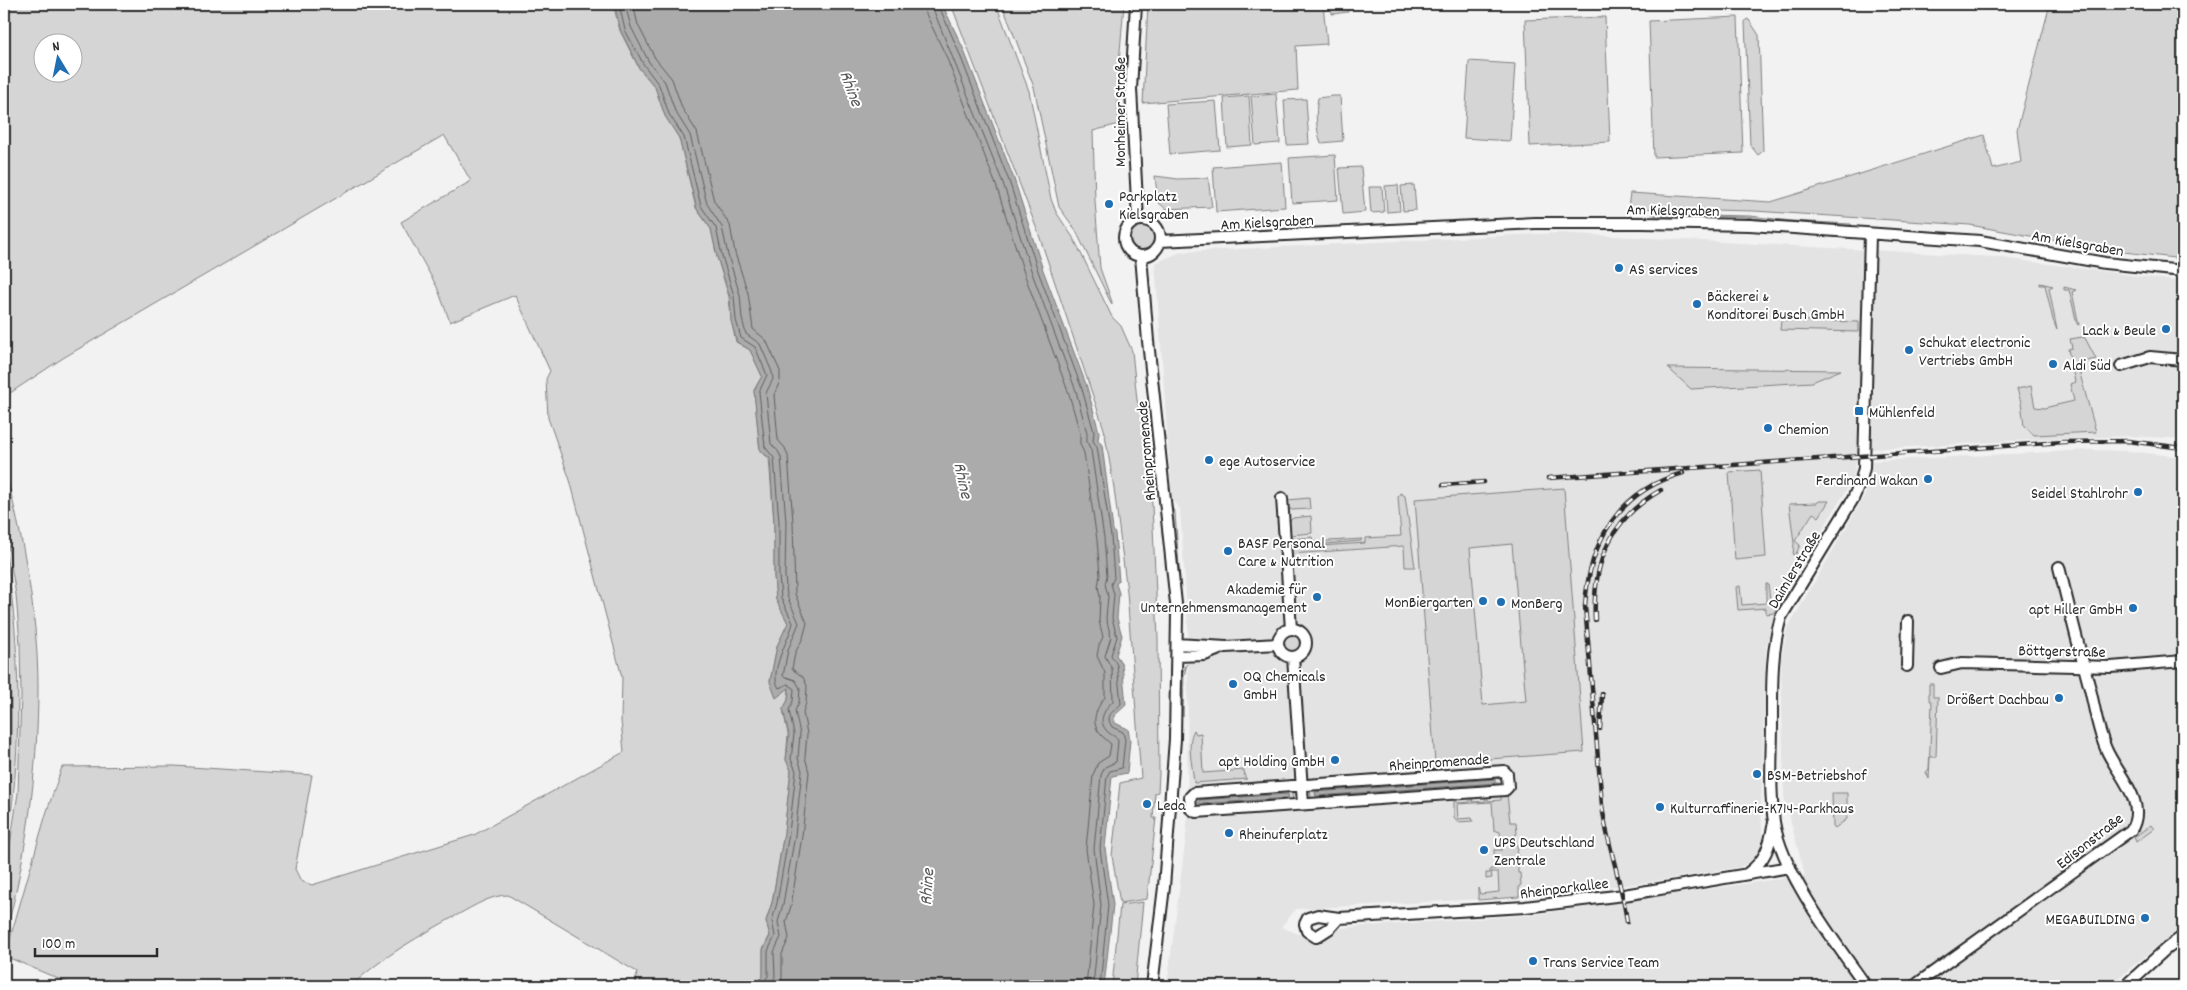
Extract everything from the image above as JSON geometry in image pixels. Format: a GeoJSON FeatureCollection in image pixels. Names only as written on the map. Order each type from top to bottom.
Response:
{"type":"FeatureCollection","features":[{"type":"Feature","properties":{"kind":"street","name":"Monheimer Straße"},"geometry":{"type":"LineString","coordinates":[[1136,4],[1130,89],[1138,220]]}},
{"type":"Feature","properties":{"kind":"street"},"geometry":{"type":"LineString","coordinates":[[1138,220],[1151,223],[1156,228],[1160,240],[1154,252],[1136,256],[1127,249],[1123,238],[1128,227],[1138,220]]}},
{"type":"Feature","properties":{"kind":"street","name":"Am Kielsgraben"},"geometry":{"type":"LineString","coordinates":[[1160,240],[1567,222],[1750,225],[1980,241],[2105,263],[2183,271]]}},
{"type":"Feature","properties":{"kind":"street","name":"Daimlerstraße"},"geometry":{"type":"LineString","coordinates":[[1866,986],[1831,935],[1790,867],[1774,823],[1771,780],[1772,661],[1781,617],[1862,480],[1870,234]]}},
{"type":"Feature","properties":{"kind":"street","name":"Rheinpromenade"},"geometry":{"type":"LineString","coordinates":[[1141,256],[1170,558],[1175,589],[1177,656],[1174,739],[1166,857],[1152,986]]}},
{"type":"Feature","properties":{"kind":"street"},"geometry":{"type":"LineString","coordinates":[[2121,366],[2150,357],[2183,360]]}},
{"type":"Feature","properties":{"kind":"street"},"geometry":{"type":"LineString","coordinates":[[1282,498],[1291,629]]}},
{"type":"Feature","properties":{"kind":"street","name":"Edisonstraße"},"geometry":{"type":"LineString","coordinates":[[1914,986],[2131,830],[2135,825],[2136,808],[2134,798],[2106,750],[2082,666],[2059,567]]}},
{"type":"Feature","properties":{"kind":"street"},"geometry":{"type":"LineString","coordinates":[[1907,666],[1908,621]]}},
{"type":"Feature","properties":{"kind":"street"},"geometry":{"type":"LineString","coordinates":[[1291,629],[1280,636],[1278,644],[1281,652],[1293,657]]}},
{"type":"Feature","properties":{"kind":"street"},"geometry":{"type":"LineString","coordinates":[[1291,629],[1302,633],[1306,641],[1304,650],[1293,657]]}},
{"type":"Feature","properties":{"kind":"street"},"geometry":{"type":"LineString","coordinates":[[1176,644],[1226,647],[1278,644]]}},
{"type":"Feature","properties":{"kind":"street"},"geometry":{"type":"LineString","coordinates":[[1177,656],[1205,655],[1226,647]]}},
{"type":"Feature","properties":{"kind":"street"},"geometry":{"type":"LineString","coordinates":[[1293,657],[1303,804]]}},
{"type":"Feature","properties":{"kind":"street","name":"Böttgerstraße"},"geometry":{"type":"LineString","coordinates":[[1941,668],[1962,663],[2119,666],[2183,661]]}},
{"type":"Feature","properties":{"kind":"street","name":"Rheinpromenade"},"geometry":{"type":"LineString","coordinates":[[1504,771],[1507,774],[1508,787],[1505,790],[1303,804],[1196,812],[1191,809],[1190,797],[1194,793],[1302,785],[1504,771]]}},
{"type":"Feature","properties":{"kind":"street","name":"Daimlerstraße"},"geometry":{"type":"LineString","coordinates":[[1746,874],[1758,866],[1764,858],[1774,823]]}},
{"type":"Feature","properties":{"kind":"street","name":"Rheinparkallee"},"geometry":{"type":"LineString","coordinates":[[1339,918],[1525,907],[1631,894],[1790,867]]}},
{"type":"Feature","properties":{"kind":"street"},"geometry":{"type":"LineString","coordinates":[[2125,986],[2183,936]]}},
{"type":"Feature","properties":{"kind":"shaded area"},"geometry":{"type":"Polygon","coordinates":[[[4,4],[613,4],[620,31],[639,68],[655,87],[665,116],[679,138],[696,208],[711,229],[729,297],[731,320],[736,342],[750,350],[762,376],[754,390],[760,451],[769,458],[774,522],[776,599],[788,623],[777,646],[770,681],[776,697],[789,687],[788,700],[783,709],[788,734],[786,760],[791,770],[784,833],[772,902],[766,921],[770,935],[763,949],[763,976],[754,986],[635,986],[637,972],[508,895],[483,901],[431,930],[376,965],[351,986],[75,986],[5,956],[46,814],[62,767],[175,766],[312,775],[295,869],[301,881],[312,885],[474,835],[624,752],[621,721],[622,677],[570,480],[548,418],[546,379],[550,371],[515,295],[450,322],[437,287],[401,222],[471,181],[444,135],[63,358],[4,397],[4,4]]]}},
{"type":"Feature","properties":{"kind":"shaded area"},"geometry":{"type":"Polygon","coordinates":[[[951,4],[996,4],[1029,91],[1051,199],[1056,212],[1074,239],[1112,317],[1121,326],[1132,351],[1137,400],[1145,426],[1152,505],[1158,638],[1159,774],[1158,792],[1155,793],[1153,818],[1156,818],[1147,899],[1120,903],[1112,856],[1120,783],[1141,778],[1127,592],[1114,488],[1104,429],[1038,232],[951,4]]]}},
{"type":"Feature","properties":{"kind":"shaded area"},"geometry":{"type":"Polygon","coordinates":[[[1002,4],[1124,4],[1117,87],[1119,124],[1093,131],[1095,201],[1100,268],[1112,305],[1075,229],[1059,207],[1034,87],[1002,4]]]}},
{"type":"Feature","properties":{"kind":"shaded area"},"geometry":{"type":"Polygon","coordinates":[[[1148,4],[1323,4],[1327,44],[1296,46],[1298,90],[1143,103],[1148,4]]]}},
{"type":"Feature","properties":{"kind":"shaded area"},"geometry":{"type":"Polygon","coordinates":[[[1331,4],[1348,4],[1348,12],[1332,14],[1331,4]]]}},
{"type":"Feature","properties":{"kind":"shaded area"},"geometry":{"type":"Polygon","coordinates":[[[2050,4],[2183,4],[2183,259],[2107,250],[1970,225],[1754,211],[1628,208],[1630,193],[1771,202],[1984,135],[1993,169],[2021,162],[2017,130],[2050,4]]]}},
{"type":"Feature","properties":{"kind":"shaded area"},"geometry":{"type":"Polygon","coordinates":[[[1605,17],[1610,142],[1530,146],[1525,20],[1605,17]]]}},
{"type":"Feature","properties":{"kind":"shaded area"},"geometry":{"type":"Polygon","coordinates":[[[1738,17],[1743,153],[1654,157],[1649,21],[1738,17]]]}},
{"type":"Feature","properties":{"kind":"shaded area"},"geometry":{"type":"Polygon","coordinates":[[[1747,19],[1759,35],[1763,151],[1758,155],[1750,145],[1745,22],[1747,19]]]}},
{"type":"Feature","properties":{"kind":"shaded area"},"geometry":{"type":"Polygon","coordinates":[[[1469,61],[1515,64],[1510,141],[1464,138],[1469,61]]]}},
{"type":"Feature","properties":{"kind":"shaded area"},"geometry":{"type":"Polygon","coordinates":[[[1276,94],[1280,143],[1255,145],[1251,96],[1276,94]]]}},
{"type":"Feature","properties":{"kind":"shaded area"},"geometry":{"type":"Polygon","coordinates":[[[1249,96],[1252,145],[1227,147],[1224,98],[1249,96]]]}},
{"type":"Feature","properties":{"kind":"shaded area"},"geometry":{"type":"Polygon","coordinates":[[[1340,96],[1343,141],[1321,143],[1316,121],[1318,98],[1340,96]]]}},
{"type":"Feature","properties":{"kind":"shaded area"},"geometry":{"type":"Polygon","coordinates":[[[1306,99],[1309,144],[1287,145],[1284,100],[1306,99]]]}},
{"type":"Feature","properties":{"kind":"shaded area"},"geometry":{"type":"Polygon","coordinates":[[[1216,101],[1220,150],[1170,154],[1166,104],[1216,101]]]}},
{"type":"Feature","properties":{"kind":"shaded area"},"geometry":{"type":"Polygon","coordinates":[[[1335,155],[1338,200],[1292,203],[1289,158],[1335,155]]]}},
{"type":"Feature","properties":{"kind":"shaded area"},"geometry":{"type":"Polygon","coordinates":[[[1282,162],[1285,207],[1216,212],[1213,167],[1282,162]]]}},
{"type":"Feature","properties":{"kind":"shaded area"},"geometry":{"type":"Polygon","coordinates":[[[1361,167],[1365,212],[1343,214],[1339,168],[1361,167]]]}},
{"type":"Feature","properties":{"kind":"shaded area"},"geometry":{"type":"Polygon","coordinates":[[[1155,176],[1178,179],[1208,178],[1212,207],[1166,209],[1158,202],[1155,176]]]}},
{"type":"Feature","properties":{"kind":"shaded area"},"geometry":{"type":"Polygon","coordinates":[[[1398,185],[1400,211],[1387,212],[1385,186],[1398,185]]]}},
{"type":"Feature","properties":{"kind":"shaded area"},"geometry":{"type":"Polygon","coordinates":[[[1414,185],[1416,210],[1403,211],[1401,186],[1414,185]]]}},
{"type":"Feature","properties":{"kind":"shaded area"},"geometry":{"type":"Polygon","coordinates":[[[1369,187],[1382,187],[1384,212],[1371,213],[1369,187]]]}},
{"type":"Feature","properties":{"kind":"shaded area"},"geometry":{"type":"Polygon","coordinates":[[[1652,214],[1750,216],[1791,221],[1851,224],[1852,226],[1791,223],[1745,217],[1657,216],[1652,214]]]}},
{"type":"Feature","properties":{"kind":"shaded area"},"geometry":{"type":"Polygon","coordinates":[[[1142,226],[1151,229],[1154,238],[1151,247],[1142,250],[1133,247],[1130,238],[1133,229],[1142,226]]]}},
{"type":"Feature","properties":{"kind":"shaded area"},"geometry":{"type":"Polygon","coordinates":[[[1558,233],[1996,257],[2183,282],[2183,439],[2130,436],[2031,440],[1872,449],[1857,456],[1853,479],[1777,606],[1766,647],[1761,809],[1763,848],[1755,860],[1740,867],[1643,883],[1519,897],[1296,909],[1281,927],[1321,943],[1337,928],[1532,915],[1805,875],[1784,797],[1781,660],[1787,629],[1865,495],[1871,461],[2090,450],[2128,451],[2183,457],[2183,926],[2108,986],[1167,986],[1187,828],[1188,624],[1180,509],[1172,500],[1155,263],[1181,252],[1558,233]]]}},
{"type":"Feature","properties":{"kind":"shaded area"},"geometry":{"type":"Polygon","coordinates":[[[2040,283],[2053,286],[2049,288],[2057,330],[2045,285],[2040,285],[2040,283]]]}},
{"type":"Feature","properties":{"kind":"shaded area"},"geometry":{"type":"Polygon","coordinates":[[[2064,287],[2076,290],[2072,292],[2079,325],[2077,324],[2069,290],[2064,290],[2064,287]]]}},
{"type":"Feature","properties":{"kind":"shaded area"},"geometry":{"type":"Polygon","coordinates":[[[1781,320],[1859,322],[1859,332],[1780,330],[1781,320]]]}},
{"type":"Feature","properties":{"kind":"shaded area"},"geometry":{"type":"Polygon","coordinates":[[[2085,338],[2096,359],[2077,363],[2096,432],[2034,435],[2024,426],[2021,402],[2017,389],[2031,386],[2035,407],[2044,408],[2074,401],[2070,384],[2075,382],[2068,349],[2072,348],[2070,339],[2085,338]]]}},
{"type":"Feature","properties":{"kind":"shaded area"},"geometry":{"type":"Polygon","coordinates":[[[1668,368],[1841,370],[1812,382],[1691,389],[1668,368]]]}},
{"type":"Feature","properties":{"kind":"shaded area"},"geometry":{"type":"Polygon","coordinates":[[[4,467],[28,576],[35,632],[38,687],[36,751],[29,816],[19,879],[4,941],[4,883],[18,793],[21,696],[20,644],[16,595],[4,523],[4,467]]]}},
{"type":"Feature","properties":{"kind":"shaded area"},"geometry":{"type":"Polygon","coordinates":[[[1760,470],[1766,557],[1735,560],[1729,472],[1760,470]]]}},
{"type":"Feature","properties":{"kind":"shaded area"},"geometry":{"type":"Polygon","coordinates":[[[1564,488],[1584,752],[1435,763],[1415,499],[1564,488]],[[1512,544],[1470,548],[1483,705],[1526,701],[1512,544]]]}},
{"type":"Feature","properties":{"kind":"shaded area"},"geometry":{"type":"Polygon","coordinates":[[[1400,493],[1405,496],[1415,567],[1405,567],[1404,546],[1291,554],[1291,548],[1365,543],[1365,538],[1401,536],[1398,497],[1400,493]]]}},
{"type":"Feature","properties":{"kind":"shaded area"},"geometry":{"type":"Polygon","coordinates":[[[1309,498],[1310,509],[1292,510],[1288,508],[1287,500],[1309,498]]]}},
{"type":"Feature","properties":{"kind":"shaded area"},"geometry":{"type":"Polygon","coordinates":[[[1819,501],[1829,501],[1819,517],[1813,513],[1795,541],[1800,545],[1795,556],[1793,555],[1794,543],[1789,504],[1817,503],[1819,501]]]}},
{"type":"Feature","properties":{"kind":"shaded area"},"geometry":{"type":"Polygon","coordinates":[[[1169,503],[1175,513],[1180,579],[1178,580],[1169,503]]]}},
{"type":"Feature","properties":{"kind":"shaded area"},"geometry":{"type":"Polygon","coordinates":[[[1311,516],[1312,533],[1290,535],[1289,522],[1293,518],[1311,516]]]}},
{"type":"Feature","properties":{"kind":"shaded area"},"geometry":{"type":"Polygon","coordinates":[[[1312,537],[1313,542],[1362,539],[1361,541],[1291,547],[1290,539],[1312,537]]]}},
{"type":"Feature","properties":{"kind":"shaded area"},"geometry":{"type":"Polygon","coordinates":[[[4,541],[14,621],[18,702],[15,782],[4,862],[11,717],[4,541]]]}},
{"type":"Feature","properties":{"kind":"shaded area"},"geometry":{"type":"Polygon","coordinates":[[[1766,584],[1768,584],[1770,599],[1778,599],[1778,592],[1785,592],[1774,613],[1766,614],[1766,608],[1738,610],[1736,587],[1740,586],[1742,605],[1766,603],[1766,584]]]}},
{"type":"Feature","properties":{"kind":"shaded area"},"geometry":{"type":"Polygon","coordinates":[[[1288,635],[1296,635],[1301,640],[1299,651],[1288,653],[1283,648],[1283,640],[1288,635]]]}},
{"type":"Feature","properties":{"kind":"shaded area"},"geometry":{"type":"Polygon","coordinates":[[[1187,664],[1184,676],[1183,717],[1181,675],[1187,664]]]}},
{"type":"Feature","properties":{"kind":"shaded area"},"geometry":{"type":"Polygon","coordinates":[[[1929,684],[1933,684],[1933,697],[1938,697],[1936,757],[1930,757],[1929,779],[1926,772],[1929,769],[1932,703],[1929,699],[1929,684]]]}},
{"type":"Feature","properties":{"kind":"shaded area"},"geometry":{"type":"Polygon","coordinates":[[[1194,730],[1196,734],[1201,733],[1203,773],[1244,770],[1245,778],[1247,779],[1194,783],[1190,742],[1194,730]]]}},
{"type":"Feature","properties":{"kind":"shaded area"},"geometry":{"type":"Polygon","coordinates":[[[1499,776],[1499,778],[1495,779],[1316,792],[1316,796],[1495,783],[1500,783],[1500,786],[1311,799],[1310,789],[1499,776]]]}},
{"type":"Feature","properties":{"kind":"shaded area"},"geometry":{"type":"Polygon","coordinates":[[[1292,791],[1293,801],[1196,808],[1195,797],[1292,791]],[[1288,795],[1200,800],[1199,804],[1288,798],[1288,795]]]}},
{"type":"Feature","properties":{"kind":"shaded area"},"geometry":{"type":"Polygon","coordinates":[[[1832,793],[1847,793],[1847,819],[1835,828],[1833,826],[1832,793]]]}},
{"type":"Feature","properties":{"kind":"shaded area"},"geometry":{"type":"Polygon","coordinates":[[[1501,794],[1507,794],[1510,822],[1516,822],[1517,834],[1515,835],[1518,851],[1516,852],[1521,885],[1519,886],[1519,897],[1478,900],[1478,888],[1480,894],[1499,892],[1498,872],[1491,872],[1492,878],[1486,879],[1486,873],[1490,873],[1490,869],[1495,869],[1494,850],[1502,850],[1500,832],[1494,830],[1492,802],[1457,804],[1458,819],[1472,818],[1473,821],[1458,822],[1454,817],[1454,799],[1456,797],[1457,803],[1470,802],[1470,796],[1472,796],[1473,802],[1486,801],[1485,795],[1488,795],[1488,801],[1501,800],[1501,794]]]}},
{"type":"Feature","properties":{"kind":"shaded area"},"geometry":{"type":"Polygon","coordinates":[[[2151,825],[2154,829],[2136,842],[2134,837],[2151,825]]]}},
{"type":"Feature","properties":{"kind":"shaded area"},"geometry":{"type":"Polygon","coordinates":[[[1143,902],[1135,986],[1112,986],[1120,905],[1143,902]]]}},
{"type":"Feature","properties":{"kind":"water","name":"Rhine"},"geometry":{"type":"Polygon","coordinates":[[[614,4],[942,4],[963,48],[1014,179],[1043,270],[1087,387],[1099,432],[1098,440],[1102,445],[1115,534],[1119,581],[1116,584],[1119,593],[1117,618],[1122,636],[1116,655],[1122,664],[1126,705],[1114,716],[1115,723],[1128,729],[1130,740],[1127,773],[1112,776],[1105,848],[1113,905],[1104,986],[755,986],[763,976],[763,950],[770,936],[766,921],[772,903],[784,833],[791,770],[786,760],[789,735],[783,709],[788,700],[789,688],[776,698],[770,682],[777,646],[788,623],[776,600],[770,458],[760,451],[754,391],[762,376],[750,350],[737,342],[731,321],[730,297],[717,257],[711,229],[697,209],[679,138],[665,116],[655,87],[639,68],[621,31],[614,4]]]}},
{"type":"Feature","properties":{"kind":"water"},"geometry":{"type":"Polygon","coordinates":[[[1495,779],[1495,783],[1316,796],[1315,792],[1495,779]]]}},
{"type":"Feature","properties":{"kind":"water"},"geometry":{"type":"Polygon","coordinates":[[[1288,794],[1288,798],[1199,804],[1199,800],[1288,794]]]}},
{"type":"Feature","properties":{"kind":"railway"},"geometry":{"type":"LineString","coordinates":[[1548,478],[2063,442],[2128,441],[2183,448]]}},
{"type":"Feature","properties":{"kind":"railway"},"geometry":{"type":"LineString","coordinates":[[1627,922],[1602,805],[1585,606],[1593,561],[1611,522],[1624,506],[1641,492],[1660,481],[1683,473]]}},
{"type":"Feature","properties":{"kind":"railway"},"geometry":{"type":"LineString","coordinates":[[1443,485],[1484,482]]}},
{"type":"Feature","properties":{"kind":"railway"},"geometry":{"type":"LineString","coordinates":[[1595,620],[1597,580],[1601,561],[1608,544],[1617,529],[1629,515],[1643,502],[1661,490]]}},
{"type":"Feature","properties":{"kind":"railway"},"geometry":{"type":"LineString","coordinates":[[1600,729],[1602,694]]}},
{"type":"Feature","properties":{"kind":"place","name":"Parkplatz Kielsgraben"},"geometry":{"type":"Point","coordinates":[1109,204]}},
{"type":"Feature","properties":{"kind":"place","name":"AS services"},"geometry":{"type":"Point","coordinates":[1619,268]}},
{"type":"Feature","properties":{"kind":"place","name":"Bäckerei & Konditorei Busch GmbH"},"geometry":{"type":"Point","coordinates":[1697,304]}},
{"type":"Feature","properties":{"kind":"place","name":"Lack & Beule"},"geometry":{"type":"Point","coordinates":[2166,329]}},
{"type":"Feature","properties":{"kind":"place","name":"Schukat electronic Vertriebs GmbH"},"geometry":{"type":"Point","coordinates":[1909,350]}},
{"type":"Feature","properties":{"kind":"place","name":"Aldi Süd"},"geometry":{"type":"Point","coordinates":[2053,364]}},
{"type":"Feature","properties":{"kind":"place","name":"Mühlenfeld"},"geometry":{"type":"Point","coordinates":[1859,411]}},
{"type":"Feature","properties":{"kind":"place","name":"Chemion"},"geometry":{"type":"Point","coordinates":[1768,428]}},
{"type":"Feature","properties":{"kind":"place","name":"ege Autoservice"},"geometry":{"type":"Point","coordinates":[1209,460]}},
{"type":"Feature","properties":{"kind":"place","name":"Ferdinand Wakan"},"geometry":{"type":"Point","coordinates":[1928,479]}},
{"type":"Feature","properties":{"kind":"place","name":"Seidel Stahlrohr"},"geometry":{"type":"Point","coordinates":[2138,492]}},
{"type":"Feature","properties":{"kind":"place","name":"BASF Personal Care & Nutrition"},"geometry":{"type":"Point","coordinates":[1228,551]}},
{"type":"Feature","properties":{"kind":"place","name":"Akademie für Unternehmensmanagement"},"geometry":{"type":"Point","coordinates":[1317,597]}},
{"type":"Feature","properties":{"kind":"place","name":"MonBiergarten"},"geometry":{"type":"Point","coordinates":[1483,601]}},
{"type":"Feature","properties":{"kind":"place","name":"MonBerg"},"geometry":{"type":"Point","coordinates":[1501,602]}},
{"type":"Feature","properties":{"kind":"place","name":"apt Hiller GmbH"},"geometry":{"type":"Point","coordinates":[2133,608]}},
{"type":"Feature","properties":{"kind":"place","name":"OQ Chemicals GmbH"},"geometry":{"type":"Point","coordinates":[1233,684]}},
{"type":"Feature","properties":{"kind":"place","name":"Drößert Dachbau"},"geometry":{"type":"Point","coordinates":[2059,698]}},
{"type":"Feature","properties":{"kind":"place","name":"apt Holding GmbH"},"geometry":{"type":"Point","coordinates":[1335,760]}},
{"type":"Feature","properties":{"kind":"place","name":"BSM-Betriebshof"},"geometry":{"type":"Point","coordinates":[1757,774]}},
{"type":"Feature","properties":{"kind":"place","name":"Leda"},"geometry":{"type":"Point","coordinates":[1147,804]}},
{"type":"Feature","properties":{"kind":"place","name":"Kulturraffinerie-K714-Parkhaus"},"geometry":{"type":"Point","coordinates":[1660,807]}},
{"type":"Feature","properties":{"kind":"place","name":"Rheinuferplatz"},"geometry":{"type":"Point","coordinates":[1229,833]}},
{"type":"Feature","properties":{"kind":"place","name":"UPS Deutschland Zentrale"},"geometry":{"type":"Point","coordinates":[1484,850]}},
{"type":"Feature","properties":{"kind":"place","name":"MEGABUILDING"},"geometry":{"type":"Point","coordinates":[2145,918]}},
{"type":"Feature","properties":{"kind":"place","name":"Trans Service Team"},"geometry":{"type":"Point","coordinates":[1533,961]}}]}
